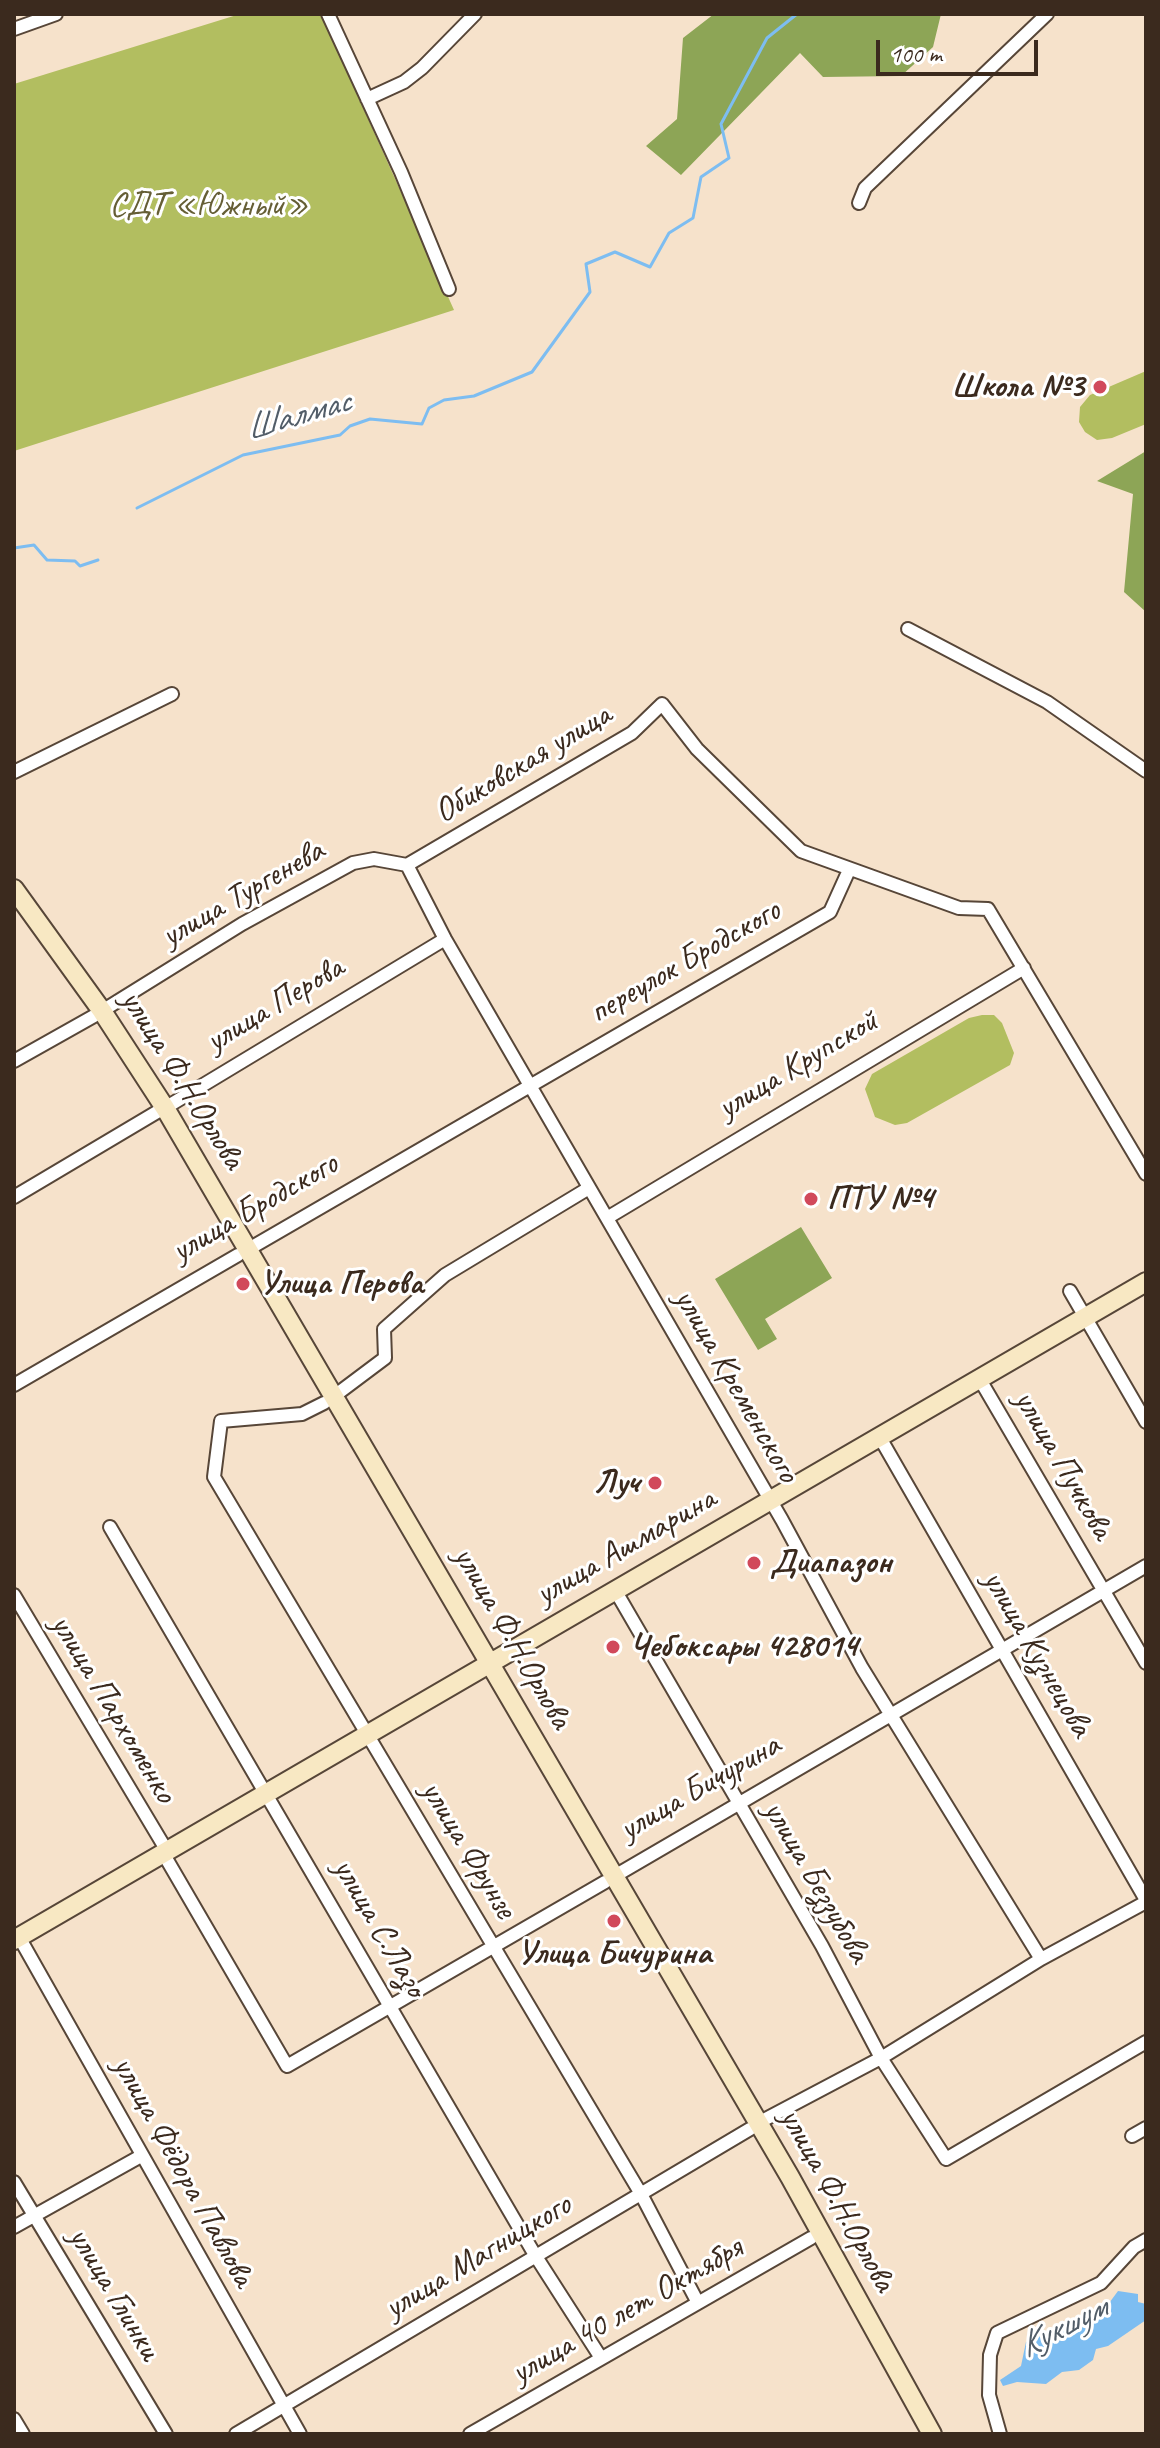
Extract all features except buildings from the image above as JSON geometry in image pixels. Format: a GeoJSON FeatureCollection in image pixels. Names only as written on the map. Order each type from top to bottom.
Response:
{"type":"FeatureCollection","features":[{"type":"Feature","properties":{"kind":"main road","name":"улица Ф.Н.Орлова"},"geometry":{"type":"LineString","coordinates":[[14,889],[161,1110],[932,2434]]}},
{"type":"Feature","properties":{"kind":"main road","name":"улица Ф.Н.Орлова"},"geometry":{"type":"LineString","coordinates":[[14,907],[98,1014]]}},
{"type":"Feature","properties":{"kind":"main road","name":"улица Ашмарина"},"geometry":{"type":"LineString","coordinates":[[17,1938],[1146,1282]]}},
{"type":"Feature","properties":{"kind":"main road","name":"улица Ф.Н.Орлова"},"geometry":{"type":"LineString","coordinates":[[754,2126],[811,2238],[921,2434]]}},
{"type":"Feature","properties":{"kind":"street"},"geometry":{"type":"LineString","coordinates":[[14,29],[56,14]]}},
{"type":"Feature","properties":{"kind":"street"},"geometry":{"type":"LineString","coordinates":[[328,14],[449,289]]}},
{"type":"Feature","properties":{"kind":"street"},"geometry":{"type":"LineString","coordinates":[[367,99],[404,82],[422,68],[475,14]]}},
{"type":"Feature","properties":{"kind":"street"},"geometry":{"type":"LineString","coordinates":[[859,203],[865,188],[1047,14]]}},
{"type":"Feature","properties":{"kind":"street"},"geometry":{"type":"LineString","coordinates":[[908,629],[1047,702],[1146,771]]}},
{"type":"Feature","properties":{"kind":"street"},"geometry":{"type":"LineString","coordinates":[[14,772],[172,694]]}},
{"type":"Feature","properties":{"kind":"street","name":"Обиковская улица"},"geometry":{"type":"LineString","coordinates":[[407,865],[632,733],[662,704],[697,749],[801,851],[849,870]]}},
{"type":"Feature","properties":{"kind":"street","name":"улица Тургенева"},"geometry":{"type":"LineString","coordinates":[[14,1061],[98,1014],[242,924],[353,863],[374,859],[407,865]]}},
{"type":"Feature","properties":{"kind":"street","name":"улица Кременского"},"geometry":{"type":"LineString","coordinates":[[407,865],[445,939],[862,1668],[1041,1959]]}},
{"type":"Feature","properties":{"kind":"street"},"geometry":{"type":"LineString","coordinates":[[849,870],[959,908],[988,909],[1146,1174]]}},
{"type":"Feature","properties":{"kind":"street","name":"переулок Бродского"},"geometry":{"type":"LineString","coordinates":[[528,1085],[830,912],[849,870]]}},
{"type":"Feature","properties":{"kind":"street","name":"улица Перова"},"geometry":{"type":"LineString","coordinates":[[14,1197],[445,939]]}},
{"type":"Feature","properties":{"kind":"street","name":"улица Крупской"},"geometry":{"type":"LineString","coordinates":[[607,1218],[1024,968]]}},
{"type":"Feature","properties":{"kind":"street","name":"улица Бродского"},"geometry":{"type":"LineString","coordinates":[[14,1385],[528,1085]]}},
{"type":"Feature","properties":{"kind":"street"},"geometry":{"type":"LineString","coordinates":[[329,1400],[385,1358],[384,1329],[445,1275],[589,1188]]}},
{"type":"Feature","properties":{"kind":"street"},"geometry":{"type":"LineString","coordinates":[[1070,1291],[1146,1422]]}},
{"type":"Feature","properties":{"kind":"street","name":"улица Пучкова"},"geometry":{"type":"LineString","coordinates":[[979,1378],[1146,1663]]}},
{"type":"Feature","properties":{"kind":"street","name":"улица Фрунзе"},"geometry":{"type":"LineString","coordinates":[[329,1400],[302,1414],[221,1421],[214,1477],[641,2194],[698,2303]]}},
{"type":"Feature","properties":{"kind":"street","name":"улица Кузнецова"},"geometry":{"type":"LineString","coordinates":[[879,1436],[1146,1901]]}},
{"type":"Feature","properties":{"kind":"street","name":"улица С.Лазо"},"geometry":{"type":"LineString","coordinates":[[110,1527],[392,2005],[535,2255],[601,2358]]}},
{"type":"Feature","properties":{"kind":"street","name":"улица Бичурина"},"geometry":{"type":"LineString","coordinates":[[287,2066],[495,1948],[738,1801],[893,1715],[1146,1566]]}},
{"type":"Feature","properties":{"kind":"street","name":"улица Беззубова"},"geometry":{"type":"LineString","coordinates":[[615,1590],[822,1946],[881,2058],[946,2159],[1146,2042]]}},
{"type":"Feature","properties":{"kind":"street","name":"улица Пархоменко"},"geometry":{"type":"LineString","coordinates":[[14,1595],[287,2066]]}},
{"type":"Feature","properties":{"kind":"street","name":"улица Магницкого"},"geometry":{"type":"LineString","coordinates":[[236,2434],[754,2126],[881,2058],[1041,1959],[1146,1901]]}},
{"type":"Feature","properties":{"kind":"street","name":"улица Фёдора Павлова"},"geometry":{"type":"LineString","coordinates":[[17,1938],[300,2434]]}},
{"type":"Feature","properties":{"kind":"street"},"geometry":{"type":"LineString","coordinates":[[1132,2136],[1146,2128]]}},
{"type":"Feature","properties":{"kind":"street"},"geometry":{"type":"LineString","coordinates":[[14,2227],[141,2156]]}},
{"type":"Feature","properties":{"kind":"street","name":"улица Глинки"},"geometry":{"type":"LineString","coordinates":[[14,2182],[166,2434]]}},
{"type":"Feature","properties":{"kind":"street","name":"улица 40 лет Октября"},"geometry":{"type":"LineString","coordinates":[[470,2434],[811,2238]]}},
{"type":"Feature","properties":{"kind":"street"},"geometry":{"type":"LineString","coordinates":[[1000,2434],[989,2395],[990,2355],[997,2333],[1101,2283],[1134,2247],[1146,2240]]}},
{"type":"Feature","properties":{"kind":"street"},"geometry":{"type":"LineString","coordinates":[[14,2419],[23,2434]]}},
{"type":"Feature","properties":{"kind":"green space","name":"СДТ «Южный»"},"geometry":{"type":"Polygon","coordinates":[[[240,14],[321,14],[454,310],[14,451],[14,84],[240,14]]]}},
{"type":"Feature","properties":{"kind":"green space"},"geometry":{"type":"Polygon","coordinates":[[[714,14],[941,14],[933,47],[901,76],[823,77],[800,53],[681,175],[646,146],[677,119],[683,38],[714,14]]]}},
{"type":"Feature","properties":{"kind":"green space"},"geometry":{"type":"Polygon","coordinates":[[[1146,371],[1146,424],[1112,438],[1097,440],[1085,432],[1079,422],[1080,407],[1090,395],[1146,371]]]}},
{"type":"Feature","properties":{"kind":"green space"},"geometry":{"type":"Polygon","coordinates":[[[1146,451],[1146,612],[1124,592],[1133,494],[1097,481],[1146,451]]]}},
{"type":"Feature","properties":{"kind":"green space"},"geometry":{"type":"Polygon","coordinates":[[[994,1015],[1002,1023],[1014,1053],[1010,1065],[907,1123],[895,1125],[875,1117],[865,1089],[872,1074],[969,1018],[994,1015]]]}},
{"type":"Feature","properties":{"kind":"green space"},"geometry":{"type":"Polygon","coordinates":[[[801,1227],[832,1278],[765,1319],[777,1339],[758,1350],[715,1279],[801,1227]]]}},
{"type":"Feature","properties":{"kind":"water","name":"Кукшум"},"geometry":{"type":"Polygon","coordinates":[[[1118,2291],[1138,2294],[1138,2302],[1146,2304],[1146,2320],[1108,2346],[1096,2349],[1093,2360],[1079,2370],[1062,2372],[1046,2384],[1017,2382],[1003,2386],[1000,2380],[1021,2366],[1026,2342],[1104,2310],[1118,2291]]]}},
{"type":"Feature","properties":{"kind":"waterway","name":"Шалмас"},"geometry":{"type":"LineString","coordinates":[[137,508],[243,455],[340,435],[350,426],[370,419],[422,424],[429,408],[444,400],[474,396],[532,372],[590,292],[586,264],[615,252],[650,267],[669,233],[693,218],[701,177],[729,158],[721,124],[767,38],[797,14]]}},
{"type":"Feature","properties":{"kind":"waterway","name":"Шалмас"},"geometry":{"type":"LineString","coordinates":[[14,548],[34,545],[47,560],[75,561],[80,566],[98,560]]}},
{"type":"Feature","properties":{"kind":"place","name":"Школа №3"},"geometry":{"type":"Point","coordinates":[1100,387]}},
{"type":"Feature","properties":{"kind":"place","name":"ПТУ №4"},"geometry":{"type":"Point","coordinates":[811,1199]}},
{"type":"Feature","properties":{"kind":"place","name":"Улица Перова"},"geometry":{"type":"Point","coordinates":[243,1284]}},
{"type":"Feature","properties":{"kind":"place","name":"Луч"},"geometry":{"type":"Point","coordinates":[655,1483]}},
{"type":"Feature","properties":{"kind":"place","name":"Диапазон"},"geometry":{"type":"Point","coordinates":[754,1563]}},
{"type":"Feature","properties":{"kind":"place","name":"Чебоксары 428014"},"geometry":{"type":"Point","coordinates":[613,1647]}},
{"type":"Feature","properties":{"kind":"place","name":"Улица Бичурина"},"geometry":{"type":"Point","coordinates":[614,1921]}}]}
